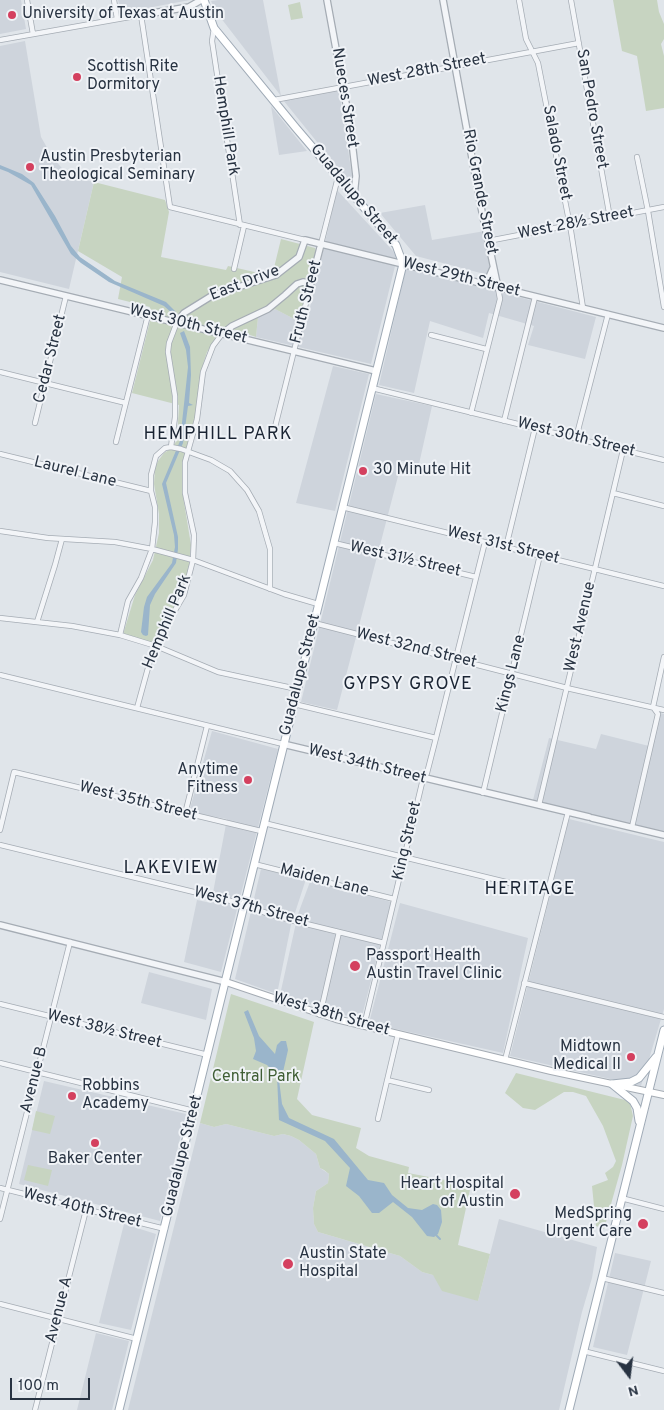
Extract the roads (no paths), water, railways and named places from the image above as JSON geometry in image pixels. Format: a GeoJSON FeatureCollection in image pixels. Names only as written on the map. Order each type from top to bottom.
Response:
{"type":"FeatureCollection","features":[{"type":"Feature","properties":{"kind":"main road","name":"Guadalupe Street"},"geometry":{"type":"LineString","coordinates":[[119,1410],[403,264],[396,245],[214,28],[203,0]]}},
{"type":"Feature","properties":{"kind":"main road","name":"West 38th Street"},"geometry":{"type":"LineString","coordinates":[[226,982],[320,1015],[505,1060],[664,1095]]}},
{"type":"Feature","properties":{"kind":"main road"},"geometry":{"type":"LineString","coordinates":[[569,1410],[664,1030]]}},
{"type":"Feature","properties":{"kind":"main road"},"geometry":{"type":"LineString","coordinates":[[612,1084],[631,1082],[641,1078],[658,1054]]}},
{"type":"Feature","properties":{"kind":"main road"},"geometry":{"type":"LineString","coordinates":[[612,1084],[633,1101],[637,1108],[640,1124]]}},
{"type":"Feature","properties":{"kind":"street"},"geometry":{"type":"LineString","coordinates":[[27,0],[33,34]]}},
{"type":"Feature","properties":{"kind":"street"},"geometry":{"type":"LineString","coordinates":[[114,0],[117,19]]}},
{"type":"Feature","properties":{"kind":"street"},"geometry":{"type":"LineString","coordinates":[[0,40],[189,7],[203,0]]}},
{"type":"Feature","properties":{"kind":"street","name":"Nueces Street"},"geometry":{"type":"LineString","coordinates":[[327,0],[350,125],[356,176],[354,196]]}},
{"type":"Feature","properties":{"kind":"street","name":"Rio Grande Street"},"geometry":{"type":"LineString","coordinates":[[443,0],[500,299],[471,412]]}},
{"type":"Feature","properties":{"kind":"street","name":"Salado Street"},"geometry":{"type":"LineString","coordinates":[[518,0],[526,39],[538,63],[570,225],[583,308]]}},
{"type":"Feature","properties":{"kind":"street","name":"San Pedro Street"},"geometry":{"type":"LineString","coordinates":[[571,0],[610,218]]}},
{"type":"Feature","properties":{"kind":"street","name":"West 29th Street"},"geometry":{"type":"LineString","coordinates":[[141,15],[170,208],[664,328]]}},
{"type":"Feature","properties":{"kind":"street","name":"Hemphill Park"},"geometry":{"type":"LineString","coordinates":[[214,28],[212,41],[242,225],[234,269]]}},
{"type":"Feature","properties":{"kind":"street","name":"West 28th Street"},"geometry":{"type":"LineString","coordinates":[[274,100],[579,43]]}},
{"type":"Feature","properties":{"kind":"street"},"geometry":{"type":"LineString","coordinates":[[637,157],[664,307]]}},
{"type":"Feature","properties":{"kind":"street","name":"Fruth Street"},"geometry":{"type":"LineString","coordinates":[[275,427],[338,177]]}},
{"type":"Feature","properties":{"kind":"street","name":"West 28½ Street"},"geometry":{"type":"LineString","coordinates":[[488,241],[664,207]]}},
{"type":"Feature","properties":{"kind":"street","name":"East Drive"},"geometry":{"type":"LineString","coordinates":[[177,322],[184,313],[213,295],[276,275],[299,257],[305,240]]}},
{"type":"Feature","properties":{"kind":"street"},"geometry":{"type":"LineString","coordinates":[[479,283],[490,277],[493,268]]}},
{"type":"Feature","properties":{"kind":"street","name":"West 30th Street"},"geometry":{"type":"LineString","coordinates":[[0,280],[376,371]]}},
{"type":"Feature","properties":{"kind":"street"},"geometry":{"type":"LineString","coordinates":[[222,334],[232,326],[268,309],[285,296],[296,284],[303,282],[311,283]]}},
{"type":"Feature","properties":{"kind":"street","name":"Cedar Street"},"geometry":{"type":"LineString","coordinates":[[35,423],[66,296]]}},
{"type":"Feature","properties":{"kind":"street"},"geometry":{"type":"LineString","coordinates":[[504,421],[535,297]]}},
{"type":"Feature","properties":{"kind":"street"},"geometry":{"type":"LineString","coordinates":[[576,438],[608,314]]}},
{"type":"Feature","properties":{"kind":"street"},"geometry":{"type":"LineString","coordinates":[[116,442],[148,315]]}},
{"type":"Feature","properties":{"kind":"street"},"geometry":{"type":"LineString","coordinates":[[176,448],[175,396],[168,352],[169,343],[177,322]]}},
{"type":"Feature","properties":{"kind":"street","name":"Hemphill Park"},"geometry":{"type":"LineString","coordinates":[[137,708],[147,670],[156,646],[184,595],[194,560],[194,535],[185,493],[185,467],[188,450],[198,419],[205,367],[213,346],[222,334]]}},
{"type":"Feature","properties":{"kind":"street"},"geometry":{"type":"LineString","coordinates":[[431,335],[486,349]]}},
{"type":"Feature","properties":{"kind":"street"},"geometry":{"type":"LineString","coordinates":[[0,372],[126,402]]}},
{"type":"Feature","properties":{"kind":"street","name":"West 30th Street"},"geometry":{"type":"LineString","coordinates":[[372,388],[664,460]]}},
{"type":"Feature","properties":{"kind":"street"},"geometry":{"type":"LineString","coordinates":[[506,547],[535,428]]}},
{"type":"Feature","properties":{"kind":"street"},"geometry":{"type":"LineString","coordinates":[[120,635],[128,601],[141,578],[152,549],[155,507],[151,491],[152,468],[156,456],[162,449],[176,448],[188,450],[221,465],[247,490],[259,511],[268,543],[271,562],[270,589]]}},
{"type":"Feature","properties":{"kind":"street","name":"West Avenue"},"geometry":{"type":"LineString","coordinates":[[539,805],[623,450]]}},
{"type":"Feature","properties":{"kind":"street","name":"Laurel Lane"},"geometry":{"type":"LineString","coordinates":[[0,454],[151,491]]}},
{"type":"Feature","properties":{"kind":"street"},"geometry":{"type":"LineString","coordinates":[[613,493],[664,506]]}},
{"type":"Feature","properties":{"kind":"street","name":"West 31st Street"},"geometry":{"type":"LineString","coordinates":[[342,507],[664,586]]}},
{"type":"Feature","properties":{"kind":"street"},"geometry":{"type":"LineString","coordinates":[[0,531],[62,539],[115,542],[152,549],[194,560],[270,589],[318,604]]}},
{"type":"Feature","properties":{"kind":"street"},"geometry":{"type":"LineString","coordinates":[[37,622],[62,539]]}},
{"type":"Feature","properties":{"kind":"street","name":"King Street"},"geometry":{"type":"LineString","coordinates":[[364,1026],[423,778],[427,773],[485,542]]}},
{"type":"Feature","properties":{"kind":"street","name":"West 31½ Street"},"geometry":{"type":"LineString","coordinates":[[334,543],[476,577]]}},
{"type":"Feature","properties":{"kind":"street","name":"Kings Lane"},"geometry":{"type":"LineString","coordinates":[[483,793],[540,555]]}},
{"type":"Feature","properties":{"kind":"street"},"geometry":{"type":"LineString","coordinates":[[0,618],[90,629],[120,635],[156,646],[218,672],[297,689]]}},
{"type":"Feature","properties":{"kind":"street","name":"West 32nd Street"},"geometry":{"type":"LineString","coordinates":[[314,623],[567,688],[664,710]]}},
{"type":"Feature","properties":{"kind":"street"},"geometry":{"type":"LineString","coordinates":[[632,827],[658,714],[652,707],[664,657]]}},
{"type":"Feature","properties":{"kind":"street","name":"West 34th Street"},"geometry":{"type":"LineString","coordinates":[[0,675],[483,793],[664,835]]}},
{"type":"Feature","properties":{"kind":"street"},"geometry":{"type":"LineString","coordinates":[[294,704],[436,738]]}},
{"type":"Feature","properties":{"kind":"street"},"geometry":{"type":"LineString","coordinates":[[185,814],[207,726]]}},
{"type":"Feature","properties":{"kind":"street","name":"West 35th Street"},"geometry":{"type":"LineString","coordinates":[[8,800],[14,772],[261,831]]}},
{"type":"Feature","properties":{"kind":"street"},"geometry":{"type":"LineString","coordinates":[[0,798],[8,800],[0,830]]}},
{"type":"Feature","properties":{"kind":"street"},"geometry":{"type":"LineString","coordinates":[[505,1060],[556,852],[568,812]]}},
{"type":"Feature","properties":{"kind":"street"},"geometry":{"type":"LineString","coordinates":[[264,823],[510,883]]}},
{"type":"Feature","properties":{"kind":"street","name":"West 37th Street"},"geometry":{"type":"LineString","coordinates":[[0,845],[236,902],[244,906],[384,943]]}},
{"type":"Feature","properties":{"kind":"street","name":"Maiden Lane"},"geometry":{"type":"LineString","coordinates":[[254,864],[394,899]]}},
{"type":"Feature","properties":{"kind":"street","name":"West 38th Street"},"geometry":{"type":"LineString","coordinates":[[0,924],[226,982]]}},
{"type":"Feature","properties":{"kind":"street"},"geometry":{"type":"LineString","coordinates":[[320,1015],[339,932]]}},
{"type":"Feature","properties":{"kind":"street","name":"Avenue B"},"geometry":{"type":"LineString","coordinates":[[0,1219],[70,942]]}},
{"type":"Feature","properties":{"kind":"street"},"geometry":{"type":"LineString","coordinates":[[524,983],[664,1017]]}},
{"type":"Feature","properties":{"kind":"street","name":"West 38½ Street"},"geometry":{"type":"LineString","coordinates":[[0,1004],[208,1055]]}},
{"type":"Feature","properties":{"kind":"street"},"geometry":{"type":"LineString","coordinates":[[378,1119],[398,1034]]}},
{"type":"Feature","properties":{"kind":"street"},"geometry":{"type":"LineString","coordinates":[[0,1063],[194,1111]]}},
{"type":"Feature","properties":{"kind":"street"},"geometry":{"type":"LineString","coordinates":[[387,1080],[429,1090]]}},
{"type":"Feature","properties":{"kind":"street","name":"West 40th Street"},"geometry":{"type":"LineString","coordinates":[[0,1188],[165,1229]]}},
{"type":"Feature","properties":{"kind":"street"},"geometry":{"type":"LineString","coordinates":[[621,1198],[664,1209]]}},
{"type":"Feature","properties":{"kind":"street","name":"Avenue A"},"geometry":{"type":"LineString","coordinates":[[35,1410],[86,1210]]}},
{"type":"Feature","properties":{"kind":"street"},"geometry":{"type":"LineString","coordinates":[[602,1278],[664,1293]]}},
{"type":"Feature","properties":{"kind":"street"},"geometry":{"type":"LineString","coordinates":[[0,1304],[137,1339]]}},
{"type":"Feature","properties":{"kind":"street"},"geometry":{"type":"LineString","coordinates":[[584,1351],[664,1371]]}},
{"type":"Feature","properties":{"kind":"water"},"geometry":{"type":"Polygon","coordinates":[[[0,165],[22,174],[34,183],[71,246],[80,257],[115,281],[166,302],[176,312],[173,314],[164,306],[109,282],[81,263],[71,254],[31,185],[0,169],[0,165]]]}},
{"type":"Feature","properties":{"kind":"water"},"geometry":{"type":"Polygon","coordinates":[[[184,331],[190,347],[189,403],[193,405],[188,406],[183,443],[166,483],[178,537],[178,549],[176,563],[155,594],[150,605],[148,635],[146,636],[141,632],[147,597],[172,563],[175,547],[162,484],[180,441],[188,367],[186,350],[180,333],[184,331]]]}},
{"type":"Feature","properties":{"kind":"water"},"geometry":{"type":"Polygon","coordinates":[[[248,1010],[259,1036],[275,1054],[277,1045],[281,1041],[286,1041],[288,1050],[283,1072],[279,1080],[282,1104],[289,1118],[334,1139],[368,1180],[384,1183],[392,1195],[408,1208],[422,1210],[433,1204],[437,1205],[441,1210],[442,1222],[438,1234],[434,1237],[427,1236],[412,1217],[393,1202],[379,1213],[372,1213],[359,1196],[346,1186],[350,1168],[325,1141],[279,1120],[277,1076],[267,1065],[253,1059],[256,1051],[254,1038],[244,1012],[248,1010]]]}},
{"type":"Feature","properties":{"kind":"waterway"},"geometry":{"type":"LineString","coordinates":[[436,1235],[440,1239]]}},
{"type":"Feature","properties":{"kind":"place","name":"University of Texas at Austin"},"geometry":{"type":"Point","coordinates":[12,15]}},
{"type":"Feature","properties":{"kind":"place","name":"Scottish Rite Dormitory"},"geometry":{"type":"Point","coordinates":[77,77]}},
{"type":"Feature","properties":{"kind":"place","name":"Austin Presbyterian Theological Seminary"},"geometry":{"type":"Point","coordinates":[30,167]}},
{"type":"Feature","properties":{"kind":"place","name":"30 Minute Hit"},"geometry":{"type":"Point","coordinates":[363,471]}},
{"type":"Feature","properties":{"kind":"place","name":"Anytime Fitness"},"geometry":{"type":"Point","coordinates":[248,780]}},
{"type":"Feature","properties":{"kind":"place","name":"Passport Health Austin Travel Clinic"},"geometry":{"type":"Point","coordinates":[355,966]}},
{"type":"Feature","properties":{"kind":"place","name":"Midtown Medical II"},"geometry":{"type":"Point","coordinates":[631,1057]}},
{"type":"Feature","properties":{"kind":"place","name":"Robbins Academy"},"geometry":{"type":"Point","coordinates":[72,1096]}},
{"type":"Feature","properties":{"kind":"place","name":"Baker Center"},"geometry":{"type":"Point","coordinates":[95,1143]}},
{"type":"Feature","properties":{"kind":"place","name":"Heart Hospital of Austin"},"geometry":{"type":"Point","coordinates":[515,1194]}},
{"type":"Feature","properties":{"kind":"place","name":"MedSpring Urgent Care"},"geometry":{"type":"Point","coordinates":[643,1224]}},
{"type":"Feature","properties":{"kind":"place","name":"Austin State Hospital"},"geometry":{"type":"Point","coordinates":[288,1264]}},
{"type":"Feature","properties":{"kind":"district","name":"HEMPHILL PARK"},"geometry":{"type":"Point","coordinates":[218,435]}},
{"type":"Feature","properties":{"kind":"district","name":"GYPSY GROVE"},"geometry":{"type":"Point","coordinates":[408,685]}},
{"type":"Feature","properties":{"kind":"district","name":"LAKEVIEW"},"geometry":{"type":"Point","coordinates":[171,869]}},
{"type":"Feature","properties":{"kind":"district","name":"HERITAGE"},"geometry":{"type":"Point","coordinates":[530,890]}},
{"type":"Feature","properties":{"kind":"park label","name":"Central Park"},"geometry":{"type":"Point","coordinates":[256,1078]}}]}
